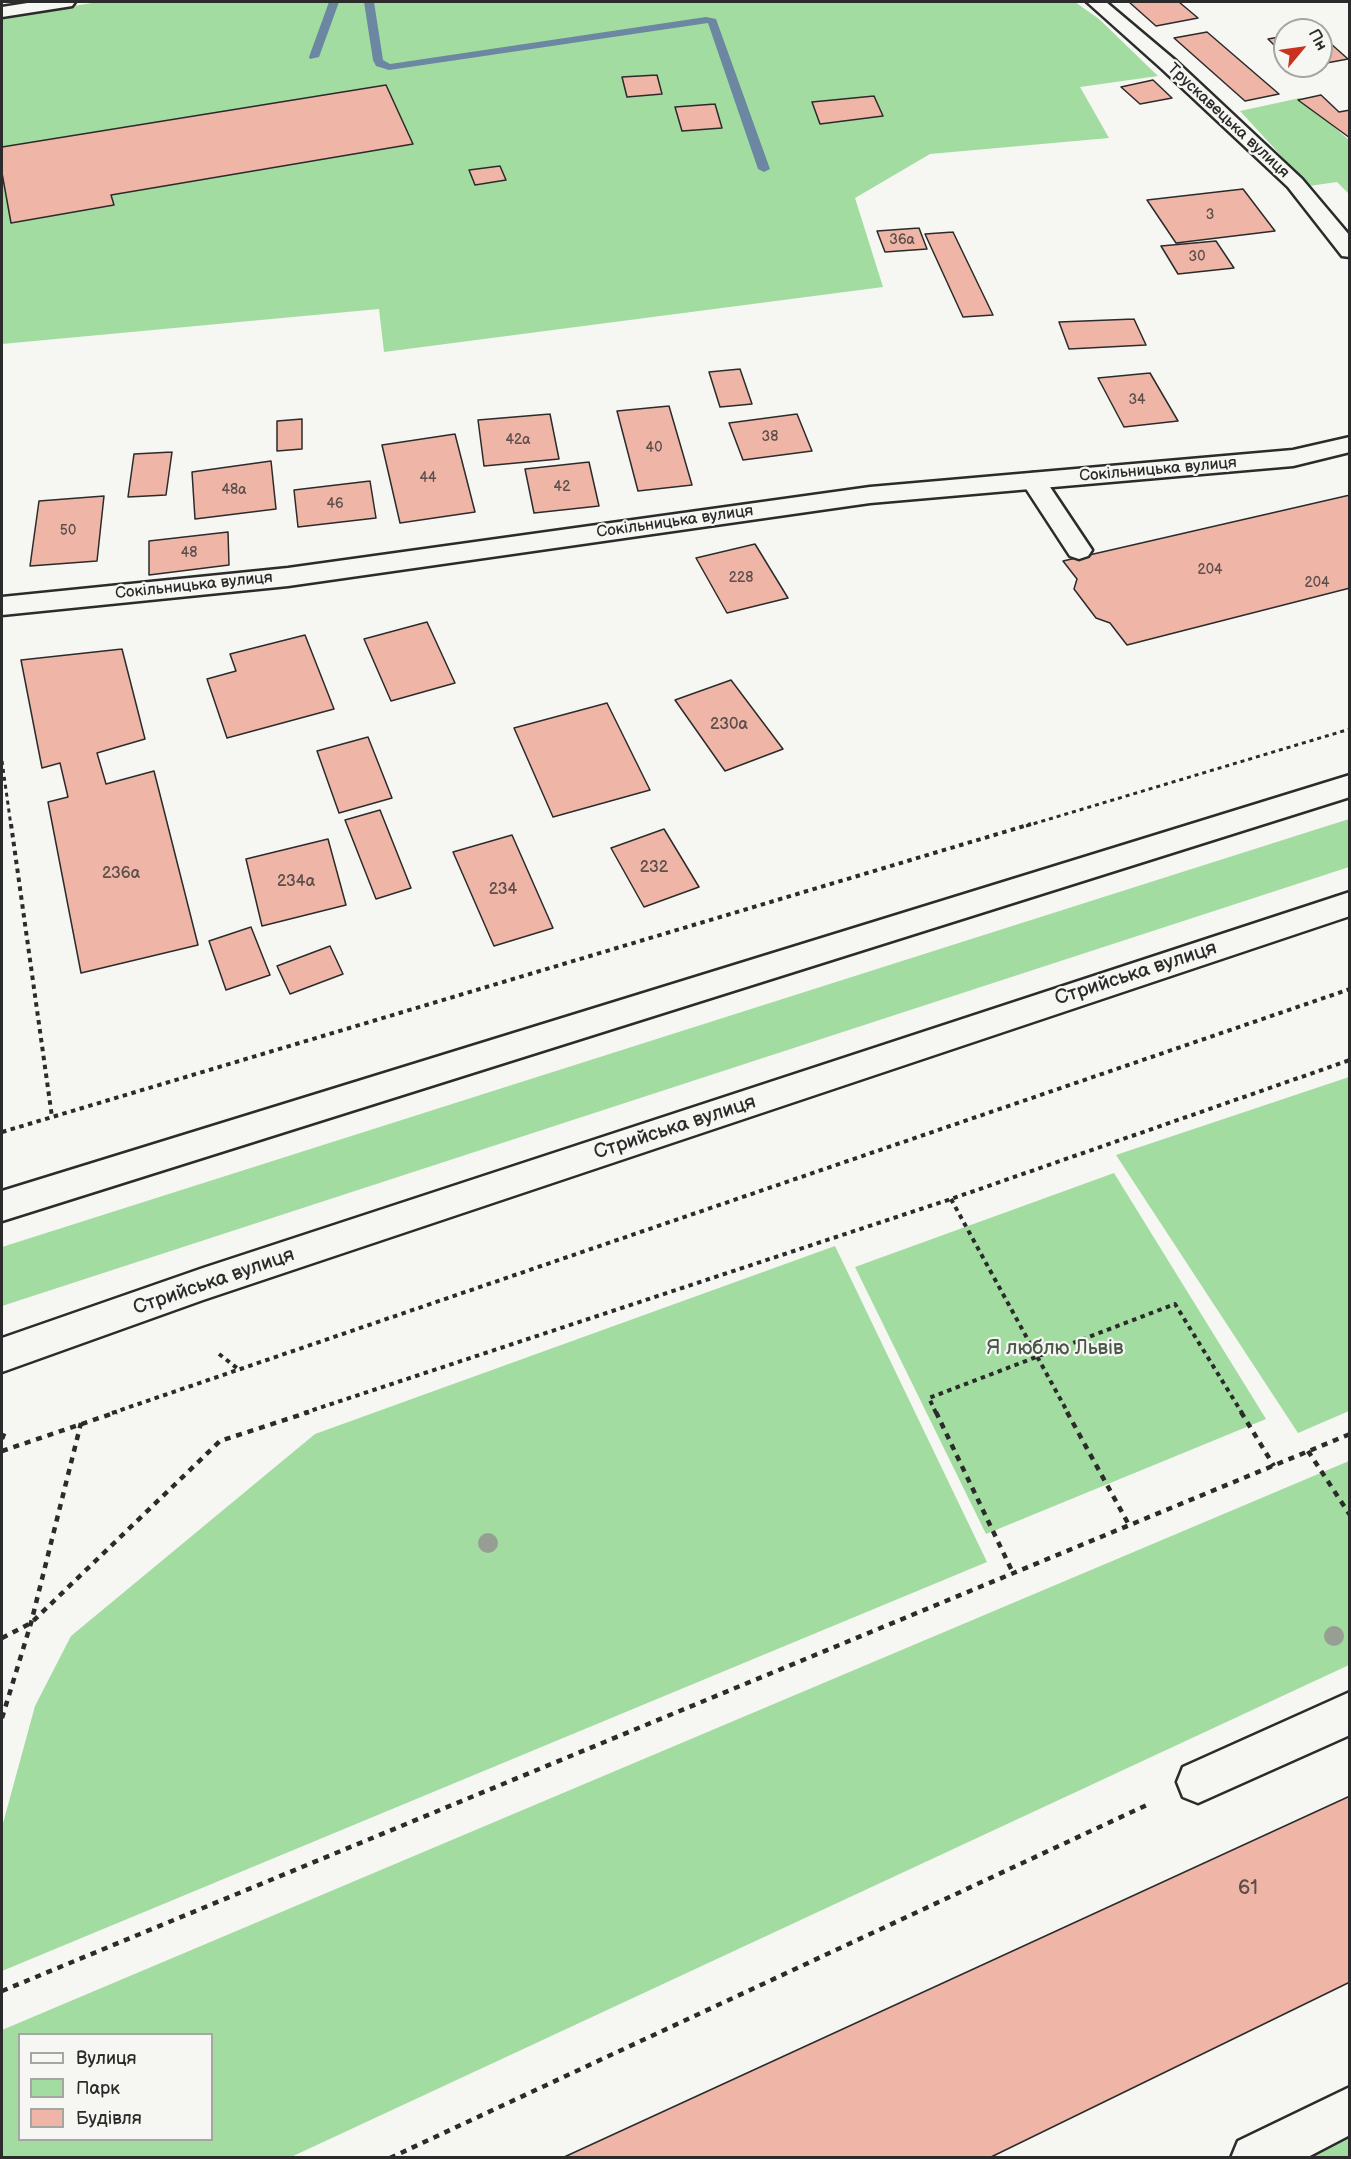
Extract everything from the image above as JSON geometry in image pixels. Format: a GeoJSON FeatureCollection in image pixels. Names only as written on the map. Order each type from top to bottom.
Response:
{"type":"FeatureCollection","features":[{"type":"Feature","properties":{"kind":"main road"},"geometry":{"type":"LineString","coordinates":[[2,12],[66,2]]}},
{"type":"Feature","properties":{"kind":"main road","name":"Трускавецька вулиця"},"geometry":{"type":"LineString","coordinates":[[1096,2],[1169,65],[1295,183],[1350,251]]}},
{"type":"Feature","properties":{"kind":"main road","name":"Сокільницька вулиця"},"geometry":{"type":"LineString","coordinates":[[2,606],[288,577],[870,495],[1293,458],[1350,444]]}},
{"type":"Feature","properties":{"kind":"main road"},"geometry":{"type":"LineString","coordinates":[[1034,481],[1079,550]]}},
{"type":"Feature","properties":{"kind":"main road"},"geometry":{"type":"LineString","coordinates":[[2,1206],[1350,786]]}},
{"type":"Feature","properties":{"kind":"main road","name":"Стрийська вулиця"},"geometry":{"type":"LineString","coordinates":[[2,1355],[203,1284],[1350,904]]}},
{"type":"Feature","properties":{"kind":"main road"},"geometry":{"type":"LineString","coordinates":[[1198,1782],[1350,1713]]}},
{"type":"Feature","properties":{"kind":"main road"},"geometry":{"type":"LineString","coordinates":[[1255,2157],[1350,2110]]}},
{"type":"Feature","properties":{"kind":"path"},"geometry":{"type":"LineString","coordinates":[[2,1132],[1350,729]]}},
{"type":"Feature","properties":{"kind":"path"},"geometry":{"type":"LineString","coordinates":[[2,761],[52,1117]]}},
{"type":"Feature","properties":{"kind":"path"},"geometry":{"type":"LineString","coordinates":[[2,1451],[238,1368],[1350,989]]}},
{"type":"Feature","properties":{"kind":"path"},"geometry":{"type":"LineString","coordinates":[[2,1638],[31,1623],[220,1441],[951,1199],[1350,1060]]}},
{"type":"Feature","properties":{"kind":"path"},"geometry":{"type":"LineString","coordinates":[[951,1199],[1129,1525]]}},
{"type":"Feature","properties":{"kind":"path"},"geometry":{"type":"LineString","coordinates":[[1012,1573],[928,1398],[1175,1304],[1274,1466]]}},
{"type":"Feature","properties":{"kind":"path"},"geometry":{"type":"LineString","coordinates":[[219,1354],[238,1368]]}},
{"type":"Feature","properties":{"kind":"path"},"geometry":{"type":"LineString","coordinates":[[2,1718],[31,1623],[82,1422]]}},
{"type":"Feature","properties":{"kind":"path"},"geometry":{"type":"LineString","coordinates":[[2,1439],[6,1429]]}},
{"type":"Feature","properties":{"kind":"path"},"geometry":{"type":"LineString","coordinates":[[2,1990],[1350,1434]]}},
{"type":"Feature","properties":{"kind":"path"},"geometry":{"type":"LineString","coordinates":[[1308,1451],[1350,1515]]}},
{"type":"Feature","properties":{"kind":"path"},"geometry":{"type":"LineString","coordinates":[[390,2157],[1198,1782]]}},
{"type":"Feature","properties":{"kind":"green space"},"geometry":{"type":"Polygon","coordinates":[[[99,2],[1075,2],[1099,19],[1158,76],[1080,87],[1109,138],[930,154],[855,198],[883,287],[384,352],[379,309],[2,344],[2,17],[99,2]]]}},
{"type":"Feature","properties":{"kind":"green space"},"geometry":{"type":"Polygon","coordinates":[[[1300,98],[1349,140],[1349,194],[1337,182],[1309,186],[1240,111],[1300,98]]]}},
{"type":"Feature","properties":{"kind":"green space"},"geometry":{"type":"Polygon","coordinates":[[[1349,819],[1349,867],[2,1306],[2,1247],[1349,819]]]}},
{"type":"Feature","properties":{"kind":"green space"},"geometry":{"type":"Polygon","coordinates":[[[1349,1077],[1349,1411],[1298,1433],[1116,1155],[1349,1077]]]}},
{"type":"Feature","properties":{"kind":"green space","name":"Я люблю Львів"},"geometry":{"type":"Polygon","coordinates":[[[1114,1173],[1266,1419],[986,1534],[855,1267],[1114,1173]]]}},
{"type":"Feature","properties":{"kind":"green space"},"geometry":{"type":"Polygon","coordinates":[[[835,1246],[987,1562],[2,1971],[2,1827],[35,1706],[71,1636],[315,1434],[835,1246]]]}},
{"type":"Feature","properties":{"kind":"green space"},"geometry":{"type":"Polygon","coordinates":[[[1349,1461],[1349,1665],[291,2157],[2,2157],[2,2030],[1349,1461]]]}},
{"type":"Feature","properties":{"kind":"green space"},"geometry":{"type":"Polygon","coordinates":[[[1349,2136],[1349,2157],[1306,2157],[1349,2136]]]}},
{"type":"Feature","properties":{"kind":"building"},"geometry":{"type":"Polygon","coordinates":[[[1129,2],[1179,2],[1198,18],[1156,26],[1129,2]]]}},
{"type":"Feature","properties":{"kind":"building"},"geometry":{"type":"Polygon","coordinates":[[[1207,32],[1279,94],[1245,101],[1174,38],[1207,32]]]}},
{"type":"Feature","properties":{"kind":"building"},"geometry":{"type":"Polygon","coordinates":[[[1333,46],[1348,59],[1333,62],[1333,46]]]}},
{"type":"Feature","properties":{"kind":"building"},"geometry":{"type":"Polygon","coordinates":[[[657,75],[662,94],[627,97],[622,77],[657,75]]]}},
{"type":"Feature","properties":{"kind":"building"},"geometry":{"type":"Polygon","coordinates":[[[1153,80],[1172,98],[1140,104],[1121,87],[1153,80]]]}},
{"type":"Feature","properties":{"kind":"building"},"geometry":{"type":"Polygon","coordinates":[[[386,85],[413,144],[111,195],[114,205],[11,223],[2,173],[2,147],[386,85]]]}},
{"type":"Feature","properties":{"kind":"building"},"geometry":{"type":"Polygon","coordinates":[[[1321,95],[1339,112],[1350,110],[1350,138],[1298,100],[1321,95]]]}},
{"type":"Feature","properties":{"kind":"building"},"geometry":{"type":"Polygon","coordinates":[[[874,96],[883,116],[820,124],[812,102],[874,96]]]}},
{"type":"Feature","properties":{"kind":"building"},"geometry":{"type":"Polygon","coordinates":[[[715,104],[722,128],[682,131],[675,107],[715,104]]]}},
{"type":"Feature","properties":{"kind":"building"},"geometry":{"type":"Polygon","coordinates":[[[500,166],[506,180],[475,185],[469,170],[500,166]]]}},
{"type":"Feature","properties":{"kind":"building"},"geometry":{"type":"Polygon","coordinates":[[[1243,189],[1275,231],[1176,243],[1147,200],[1243,189]]]}},
{"type":"Feature","properties":{"kind":"building"},"geometry":{"type":"Polygon","coordinates":[[[919,228],[927,249],[885,252],[877,231],[919,228]]]}},
{"type":"Feature","properties":{"kind":"building"},"geometry":{"type":"Polygon","coordinates":[[[953,232],[993,315],[963,317],[925,234],[953,232]]]}},
{"type":"Feature","properties":{"kind":"building"},"geometry":{"type":"Polygon","coordinates":[[[1216,241],[1234,268],[1178,274],[1161,246],[1216,241]]]}},
{"type":"Feature","properties":{"kind":"building"},"geometry":{"type":"Polygon","coordinates":[[[1134,319],[1146,345],[1069,349],[1059,322],[1134,319]]]}},
{"type":"Feature","properties":{"kind":"building"},"geometry":{"type":"Polygon","coordinates":[[[740,369],[752,404],[720,407],[709,372],[740,369]]]}},
{"type":"Feature","properties":{"kind":"building"},"geometry":{"type":"Polygon","coordinates":[[[1150,373],[1178,421],[1124,427],[1098,378],[1150,373]]]}},
{"type":"Feature","properties":{"kind":"building"},"geometry":{"type":"Polygon","coordinates":[[[669,406],[692,485],[638,491],[617,411],[669,406]]]}},
{"type":"Feature","properties":{"kind":"building"},"geometry":{"type":"Polygon","coordinates":[[[550,414],[559,459],[484,466],[478,420],[550,414]]]}},
{"type":"Feature","properties":{"kind":"building"},"geometry":{"type":"Polygon","coordinates":[[[797,414],[812,451],[743,460],[729,423],[797,414]]]}},
{"type":"Feature","properties":{"kind":"building"},"geometry":{"type":"Polygon","coordinates":[[[302,419],[302,449],[277,451],[277,421],[302,419]]]}},
{"type":"Feature","properties":{"kind":"building"},"geometry":{"type":"Polygon","coordinates":[[[455,434],[475,512],[400,523],[382,445],[455,434]]]}},
{"type":"Feature","properties":{"kind":"building"},"geometry":{"type":"Polygon","coordinates":[[[172,452],[166,495],[128,497],[134,454],[172,452]]]}},
{"type":"Feature","properties":{"kind":"building"},"geometry":{"type":"Polygon","coordinates":[[[271,461],[276,509],[195,519],[192,472],[271,461]]]}},
{"type":"Feature","properties":{"kind":"building"},"geometry":{"type":"Polygon","coordinates":[[[589,462],[599,506],[534,513],[525,469],[589,462]]]}},
{"type":"Feature","properties":{"kind":"building"},"geometry":{"type":"Polygon","coordinates":[[[370,481],[376,518],[298,527],[294,490],[370,481]]]}},
{"type":"Feature","properties":{"kind":"building"},"geometry":{"type":"Polygon","coordinates":[[[1350,495],[1350,588],[1127,645],[1110,623],[1096,618],[1074,589],[1077,579],[1063,561],[1350,495]]]}},
{"type":"Feature","properties":{"kind":"building"},"geometry":{"type":"Polygon","coordinates":[[[104,496],[97,561],[30,566],[39,501],[104,496]]]}},
{"type":"Feature","properties":{"kind":"building"},"geometry":{"type":"Polygon","coordinates":[[[228,532],[229,565],[149,575],[149,541],[228,532]]]}},
{"type":"Feature","properties":{"kind":"building"},"geometry":{"type":"Polygon","coordinates":[[[755,544],[788,598],[727,613],[696,558],[755,544]]]}},
{"type":"Feature","properties":{"kind":"building"},"geometry":{"type":"Polygon","coordinates":[[[427,622],[455,683],[391,701],[364,639],[427,622]]]}},
{"type":"Feature","properties":{"kind":"building"},"geometry":{"type":"Polygon","coordinates":[[[305,635],[334,709],[227,738],[207,679],[236,671],[230,654],[305,635]]]}},
{"type":"Feature","properties":{"kind":"building"},"geometry":{"type":"Polygon","coordinates":[[[122,649],[145,739],[97,753],[106,784],[154,771],[198,945],[81,973],[48,802],[68,797],[60,763],[42,768],[21,660],[122,649]]]}},
{"type":"Feature","properties":{"kind":"building"},"geometry":{"type":"Polygon","coordinates":[[[731,680],[783,749],[725,771],[675,700],[731,680]]]}},
{"type":"Feature","properties":{"kind":"building"},"geometry":{"type":"Polygon","coordinates":[[[607,703],[650,790],[553,817],[514,728],[607,703]]]}},
{"type":"Feature","properties":{"kind":"building"},"geometry":{"type":"Polygon","coordinates":[[[368,737],[392,798],[339,813],[317,751],[368,737]]]}},
{"type":"Feature","properties":{"kind":"building"},"geometry":{"type":"Polygon","coordinates":[[[380,810],[411,888],[376,899],[345,820],[380,810]]]}},
{"type":"Feature","properties":{"kind":"building"},"geometry":{"type":"Polygon","coordinates":[[[664,829],[699,887],[644,907],[611,848],[664,829]]]}},
{"type":"Feature","properties":{"kind":"building"},"geometry":{"type":"Polygon","coordinates":[[[512,835],[553,928],[494,946],[453,852],[512,835]]]}},
{"type":"Feature","properties":{"kind":"building"},"geometry":{"type":"Polygon","coordinates":[[[328,839],[346,905],[262,926],[246,859],[328,839]]]}},
{"type":"Feature","properties":{"kind":"building"},"geometry":{"type":"Polygon","coordinates":[[[251,927],[270,975],[226,990],[209,941],[251,927]]]}},
{"type":"Feature","properties":{"kind":"building"},"geometry":{"type":"Polygon","coordinates":[[[330,946],[343,974],[290,994],[277,966],[330,946]]]}},
{"type":"Feature","properties":{"kind":"building"},"geometry":{"type":"Polygon","coordinates":[[[1350,1796],[1350,1982],[989,2158],[562,2158],[1350,1796]]]}},
{"type":"Feature","properties":{"kind":"waterway"},"geometry":{"type":"LineString","coordinates":[[314,57],[334,2]]}},
{"type":"Feature","properties":{"kind":"waterway"},"geometry":{"type":"LineString","coordinates":[[369,2],[378,60],[380,64],[389,67],[706,20],[712,21],[764,169]]}}]}
